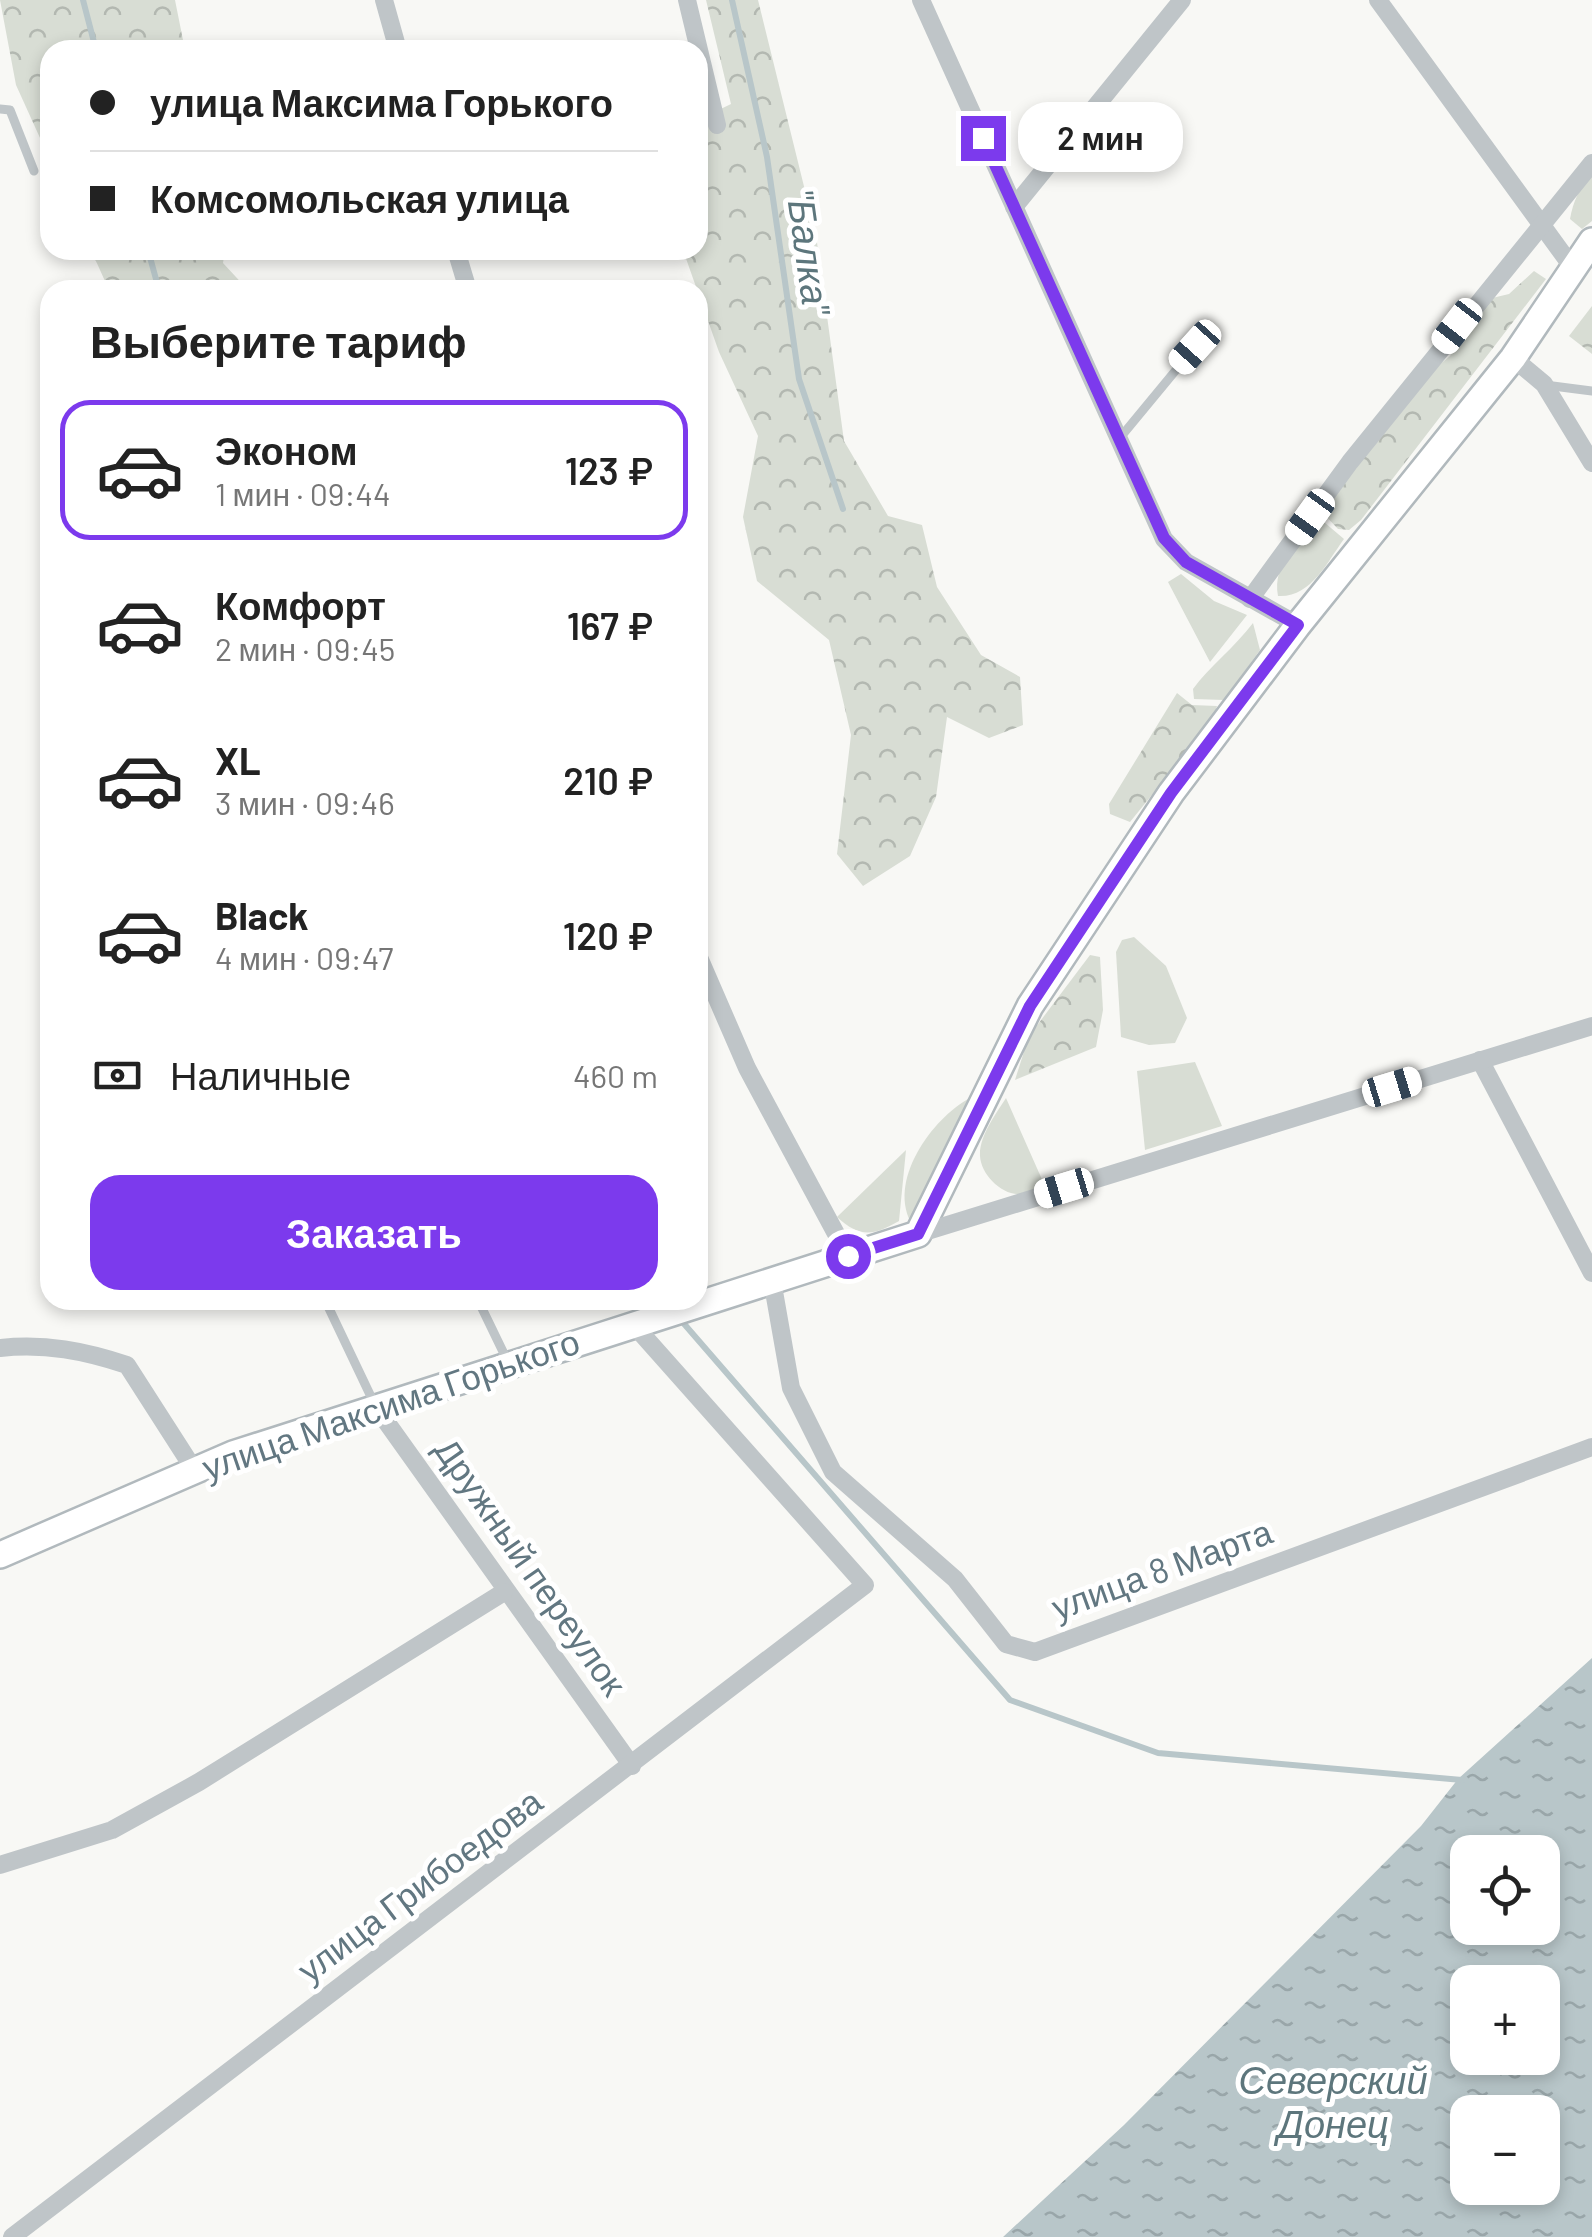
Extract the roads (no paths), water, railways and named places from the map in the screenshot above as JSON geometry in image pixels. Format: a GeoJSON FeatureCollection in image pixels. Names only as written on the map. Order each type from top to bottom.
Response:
{"type":"FeatureCollection","features":[{"type":"Feature","properties":{"kind":"street"},"geometry":{"type":"LineString","coordinates":[[384,0],[395,40]]}},
{"type":"Feature","properties":{"kind":"street"},"geometry":{"type":"LineString","coordinates":[[687,0],[697,40]]}},
{"type":"Feature","properties":{"kind":"street"},"geometry":{"type":"LineString","coordinates":[[921,0],[1164,538],[1186,562],[1298,625]]}},
{"type":"Feature","properties":{"kind":"street"},"geometry":{"type":"LineString","coordinates":[[1014,207],[1182,0]]}},
{"type":"Feature","properties":{"kind":"street"},"geometry":{"type":"LineString","coordinates":[[1378,0],[1573,268]]}},
{"type":"Feature","properties":{"kind":"street"},"geometry":{"type":"LineString","coordinates":[[708,85],[718,125]]}},
{"type":"Feature","properties":{"kind":"street"},"geometry":{"type":"LineString","coordinates":[[1250,599],[1350,462],[1592,163]]}},
{"type":"Feature","properties":{"kind":"street"},"geometry":{"type":"LineString","coordinates":[[918,1234],[1030,1006],[1171,793],[1298,625],[1513,358],[1592,241]]}},
{"type":"Feature","properties":{"kind":"street"},"geometry":{"type":"LineString","coordinates":[[1513,358],[1544,384],[1592,463]]}},
{"type":"Feature","properties":{"kind":"street"},"geometry":{"type":"LineString","coordinates":[[708,978],[747,1068],[848,1256]]}},
{"type":"Feature","properties":{"kind":"street","name":"улица Максима Горького"},"geometry":{"type":"LineString","coordinates":[[708,1300],[1592,1026]]}},
{"type":"Feature","properties":{"kind":"street"},"geometry":{"type":"LineString","coordinates":[[1480,1060],[1585,1240],[1592,1273]]}},
{"type":"Feature","properties":{"kind":"street","name":"улица 8 Марта"},"geometry":{"type":"LineString","coordinates":[[772,1280],[791,1388],[833,1472],[955,1580],[1006,1644],[1035,1652],[1592,1447]]}},
{"type":"Feature","properties":{"kind":"street","name":"улица Максима Горького"},"geometry":{"type":"LineString","coordinates":[[0,1555],[195,1470],[376,1406],[677,1310]]}},
{"type":"Feature","properties":{"kind":"street","name":"улица Грибоедова"},"geometry":{"type":"LineString","coordinates":[[12,2237],[866,1585],[633,1324]]}},
{"type":"Feature","properties":{"kind":"street"},"geometry":{"type":"LineString","coordinates":[[0,1348],[29,1345],[83,1351],[128,1365],[195,1470]]}},
{"type":"Feature","properties":{"kind":"street","name":"Дружный переулок"},"geometry":{"type":"LineString","coordinates":[[376,1406],[504,1592],[632,1766]]}},
{"type":"Feature","properties":{"kind":"street"},"geometry":{"type":"LineString","coordinates":[[0,1866],[112,1830],[200,1782],[504,1592]]}},
{"type":"Feature","properties":{"kind":"lane"},"geometry":{"type":"LineString","coordinates":[[0,109],[10,110],[34,170]]}},
{"type":"Feature","properties":{"kind":"lane"},"geometry":{"type":"LineString","coordinates":[[1119,438],[1195,347]]}},
{"type":"Feature","properties":{"kind":"lane"},"geometry":{"type":"LineString","coordinates":[[1544,384],[1592,391]]}},
{"type":"Feature","properties":{"kind":"lane"},"geometry":{"type":"LineString","coordinates":[[330,1310],[376,1406]]}},
{"type":"Feature","properties":{"kind":"lane"},"geometry":{"type":"LineString","coordinates":[[483,1310],[509,1364]]}},
{"type":"Feature","properties":{"kind":"water","name":"Северский Донец"},"geometry":{"type":"Polygon","coordinates":[[[1592,1658],[1592,2237],[1003,2237],[1124,2125],[1421,1826],[1458,1779],[1592,1658]]]}},
{"type":"Feature","properties":{"kind":"waterway"},"geometry":{"type":"LineString","coordinates":[[83,0],[93,40]]}},
{"type":"Feature","properties":{"kind":"waterway","name":"\"Балка\""},"geometry":{"type":"LineString","coordinates":[[732,0],[767,157],[799,379],[843,509]]}},
{"type":"Feature","properties":{"kind":"waterway"},"geometry":{"type":"LineString","coordinates":[[151,260],[156,280]]}},
{"type":"Feature","properties":{"kind":"waterway"},"geometry":{"type":"LineString","coordinates":[[679,1318],[1010,1700],[1158,1753],[1462,1780]]}}]}
